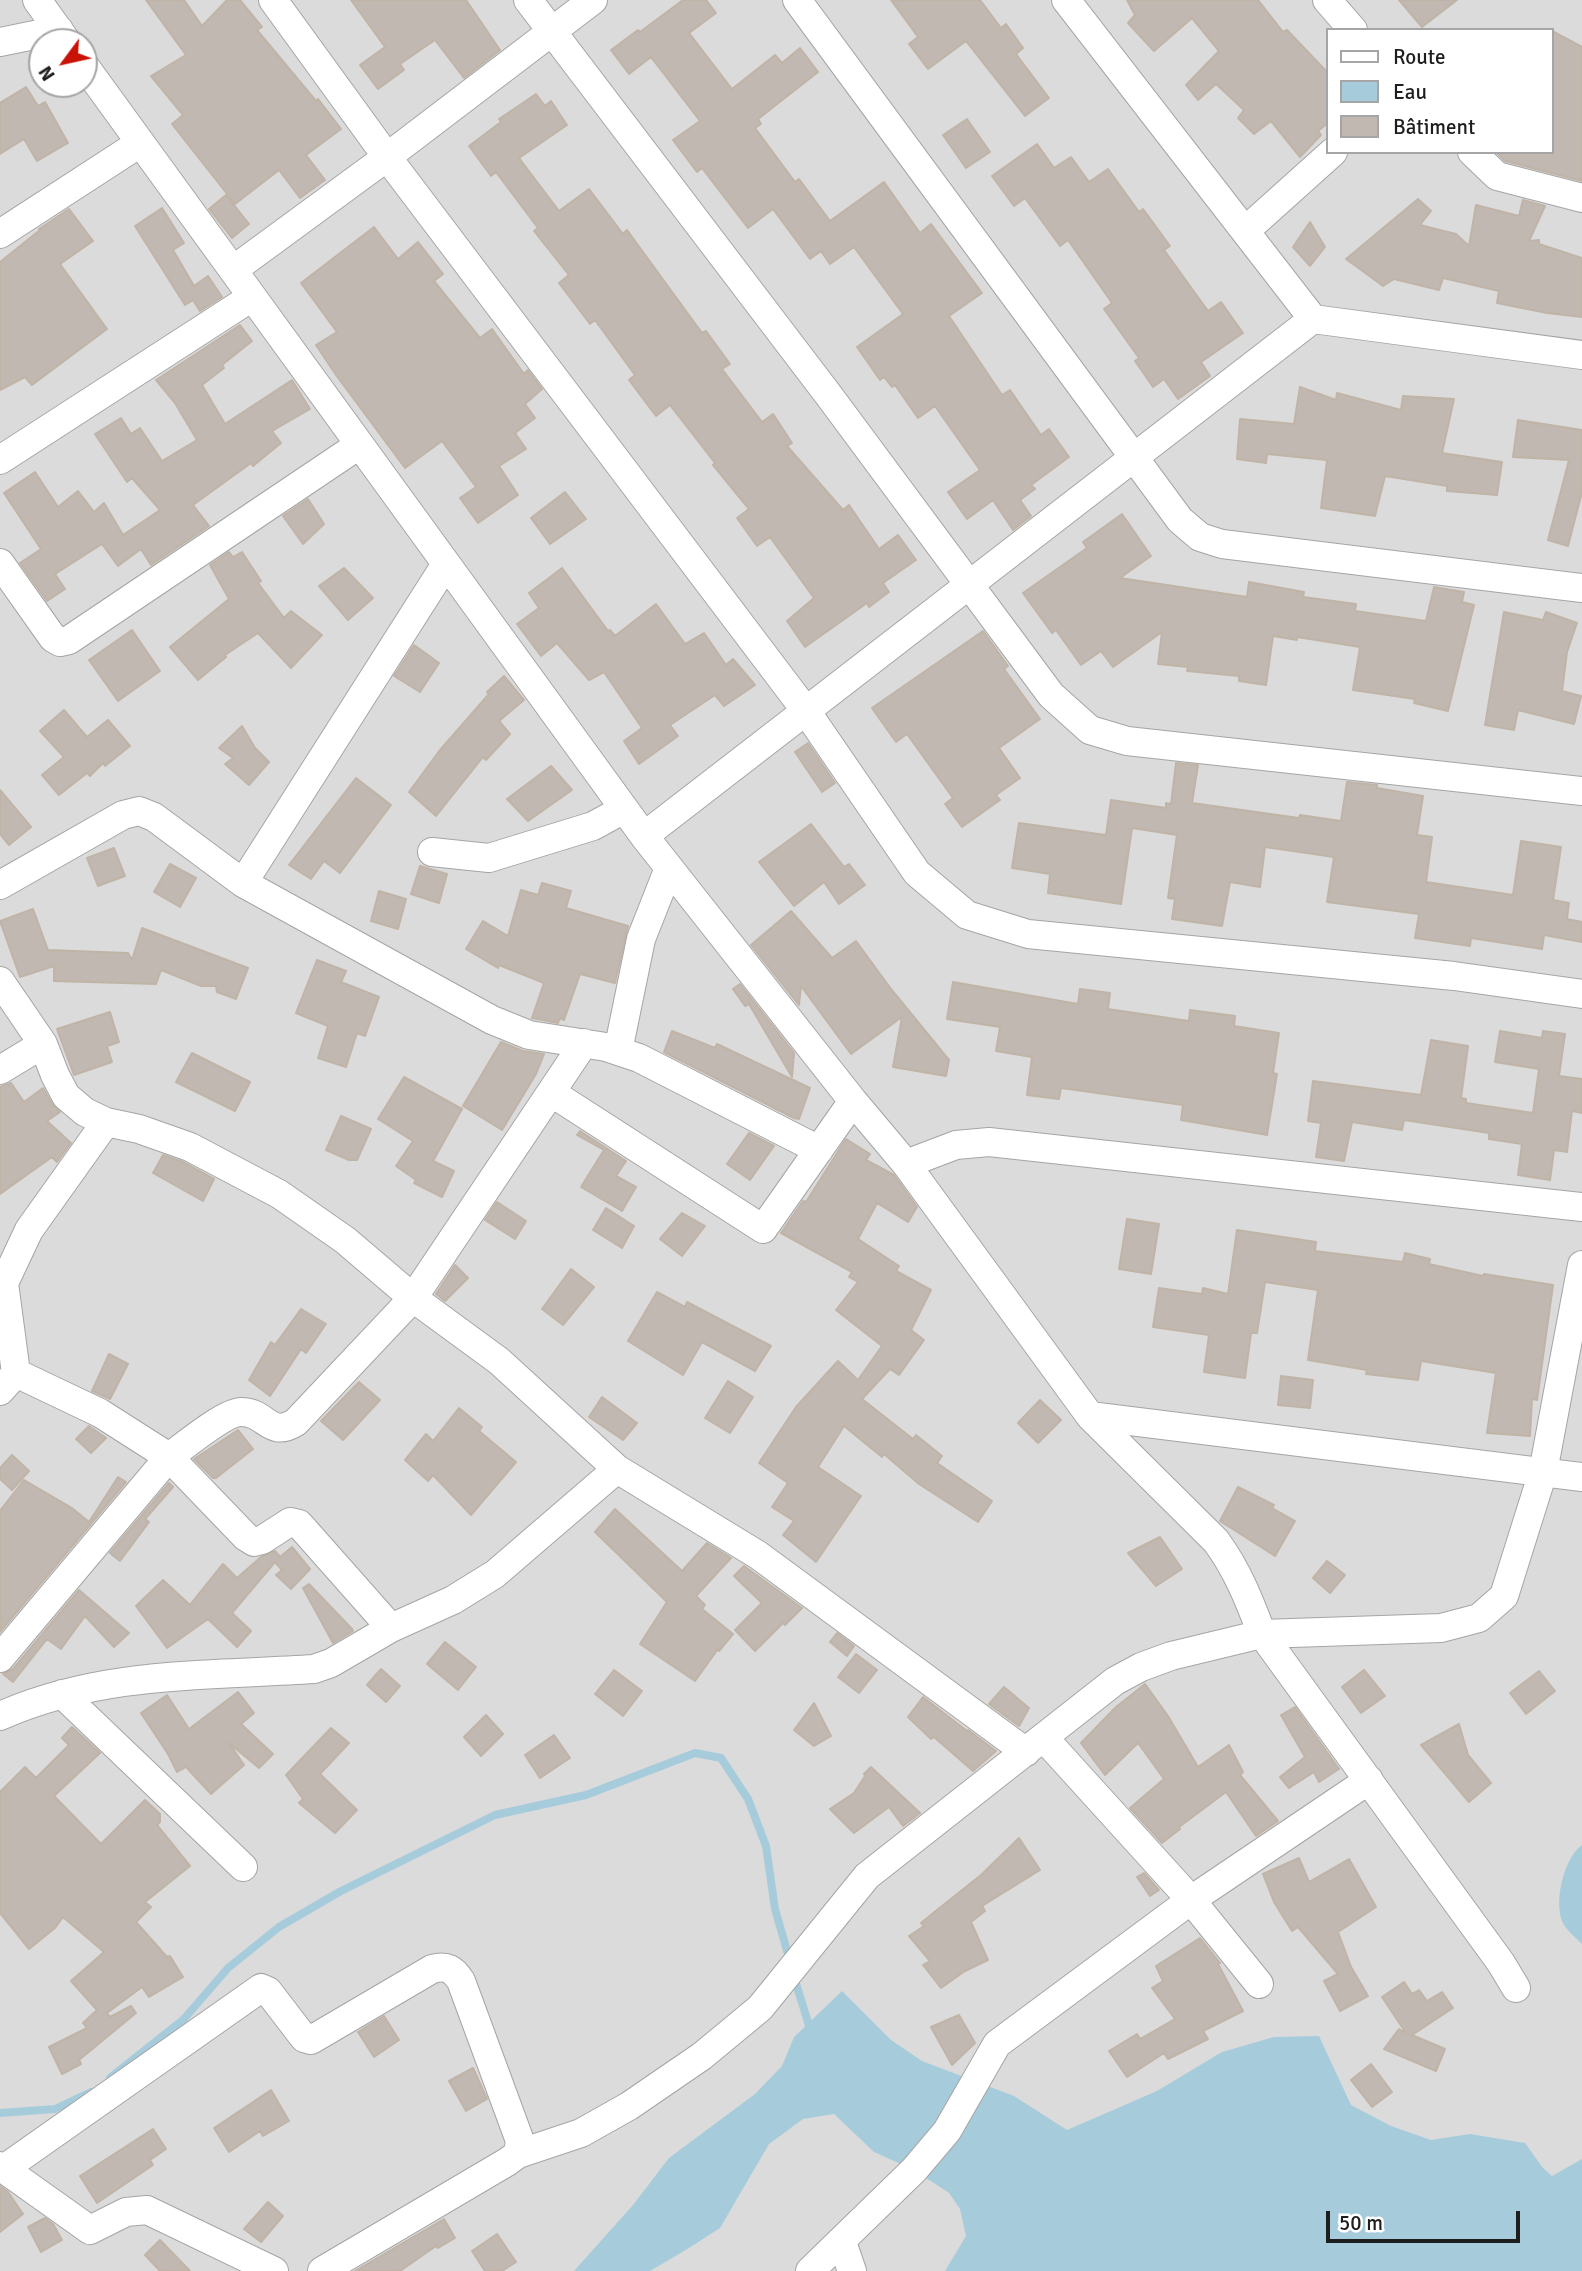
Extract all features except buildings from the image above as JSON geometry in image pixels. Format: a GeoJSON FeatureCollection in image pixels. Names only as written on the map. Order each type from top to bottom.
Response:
{"type":"FeatureCollection","features":[{"type":"Feature","properties":{"kind":"street"},"geometry":{"type":"LineString","coordinates":[[37,0],[57,28]]}},
{"type":"Feature","properties":{"kind":"street"},"geometry":{"type":"LineString","coordinates":[[273,0],[387,157],[806,711],[917,873],[967,915],[1028,934],[1454,976],[1582,994]]}},
{"type":"Feature","properties":{"kind":"street"},"geometry":{"type":"LineString","coordinates":[[528,0],[1051,695],[1090,730],[1127,741],[1582,791]]}},
{"type":"Feature","properties":{"kind":"street"},"geometry":{"type":"LineString","coordinates":[[233,270],[593,0]]}},
{"type":"Feature","properties":{"kind":"street"},"geometry":{"type":"LineString","coordinates":[[797,0],[1180,520],[1200,537],[1222,544],[1582,588]]}},
{"type":"Feature","properties":{"kind":"street"},"geometry":{"type":"LineString","coordinates":[[1066,0],[1313,319],[1582,355]]}},
{"type":"Feature","properties":{"kind":"street"},"geometry":{"type":"LineString","coordinates":[[1327,0],[1351,28]]}},
{"type":"Feature","properties":{"kind":"street"},"geometry":{"type":"LineString","coordinates":[[0,42],[28,39]]}},
{"type":"Feature","properties":{"kind":"street"},"geometry":{"type":"LineString","coordinates":[[98,84],[624,810],[853,1101],[906,1164],[1090,1416],[1216,1541],[1242,1582],[1262,1634],[1516,1988]]}},
{"type":"Feature","properties":{"kind":"street"},"geometry":{"type":"LineString","coordinates":[[0,234],[141,143]]}},
{"type":"Feature","properties":{"kind":"street"},"geometry":{"type":"LineString","coordinates":[[1245,231],[1331,154]]}},
{"type":"Feature","properties":{"kind":"street"},"geometry":{"type":"LineString","coordinates":[[1474,154],[1497,176],[1582,198]]}},
{"type":"Feature","properties":{"kind":"street"},"geometry":{"type":"LineString","coordinates":[[0,460],[252,297]]}},
{"type":"Feature","properties":{"kind":"street"},"geometry":{"type":"LineString","coordinates":[[644,836],[1313,319]]}},
{"type":"Feature","properties":{"kind":"street"},"geometry":{"type":"LineString","coordinates":[[0,563],[53,638],[61,642],[69,640],[359,445]]}},
{"type":"Feature","properties":{"kind":"street"},"geometry":{"type":"LineString","coordinates":[[243,883],[446,564]]}},
{"type":"Feature","properties":{"kind":"street"},"geometry":{"type":"LineString","coordinates":[[432,852],[489,858],[593,826],[624,810]]}},
{"type":"Feature","properties":{"kind":"street"},"geometry":{"type":"LineString","coordinates":[[0,886],[123,815],[139,811],[154,817],[243,883],[492,1020],[529,1035],[618,1051],[676,1075],[819,1150]]}},
{"type":"Feature","properties":{"kind":"street"},"geometry":{"type":"LineString","coordinates":[[618,1051],[641,939],[669,868]]}},
{"type":"Feature","properties":{"kind":"street"},"geometry":{"type":"LineString","coordinates":[[0,981],[43,1044],[54,1075],[66,1096],[85,1112],[106,1122],[139,1129],[190,1147],[279,1194],[345,1240],[413,1297],[499,1361],[617,1469],[758,1555],[1035,1745],[1191,1900],[1259,1984]]}},
{"type":"Feature","properties":{"kind":"street"},"geometry":{"type":"LineString","coordinates":[[0,1658],[169,1457],[207,1429],[238,1412],[257,1415],[274,1428],[285,1429],[296,1422],[413,1297],[584,1043]]}},
{"type":"Feature","properties":{"kind":"street"},"geometry":{"type":"LineString","coordinates":[[0,1070],[43,1044]]}},
{"type":"Feature","properties":{"kind":"street"},"geometry":{"type":"LineString","coordinates":[[552,1093],[764,1230],[853,1101]]}},
{"type":"Feature","properties":{"kind":"street"},"geometry":{"type":"LineString","coordinates":[[106,1122],[29,1230],[8,1250],[4,1283],[5,1376],[100,1413],[169,1457],[246,1537],[254,1542],[290,1522],[299,1524],[391,1628]]}},
{"type":"Feature","properties":{"kind":"street"},"geometry":{"type":"LineString","coordinates":[[906,1164],[956,1145],[989,1142],[1582,1207]]}},
{"type":"Feature","properties":{"kind":"street"},"geometry":{"type":"LineString","coordinates":[[323,2271],[517,2154],[581,2133],[629,2106],[702,2056],[760,2008],[867,1876],[1115,1681],[1140,1667],[1171,1656],[1262,1634],[1441,1628],[1479,1618],[1504,1597],[1543,1472],[1582,1265]]}},
{"type":"Feature","properties":{"kind":"street"},"geometry":{"type":"LineString","coordinates":[[1090,1416],[1582,1477]]}},
{"type":"Feature","properties":{"kind":"street"},"geometry":{"type":"LineString","coordinates":[[0,1716],[32,1702],[125,1681],[190,1673],[314,1669],[331,1663],[391,1628],[453,1600],[495,1574],[617,1469]]}},
{"type":"Feature","properties":{"kind":"street"},"geometry":{"type":"LineString","coordinates":[[62,1694],[243,1867]]}},
{"type":"Feature","properties":{"kind":"street"},"geometry":{"type":"LineString","coordinates":[[810,2271],[914,2170],[947,2131],[997,2044],[1191,1900],[1369,1780]]}},
{"type":"Feature","properties":{"kind":"street"},"geometry":{"type":"LineString","coordinates":[[274,2271],[147,2210],[126,2211],[90,2231],[2,2167],[261,1988],[268,1991],[304,2038],[311,2040],[432,1969],[443,1966],[454,1970],[461,1981],[520,2141],[517,2154]]}},
{"type":"Feature","properties":{"kind":"street"},"geometry":{"type":"LineString","coordinates":[[842,2242],[852,2271]]}},
{"type":"Feature","properties":{"kind":"shaded area"},"geometry":{"type":"Polygon","coordinates":[[[0,0],[1582,0],[1582,2271],[0,2271],[0,0]]]}},
{"type":"Feature","properties":{"kind":"water"},"geometry":{"type":"Polygon","coordinates":[[[1582,1845],[1582,1944],[1563,1923],[1559,1904],[1565,1870],[1582,1845]]]}},
{"type":"Feature","properties":{"kind":"water"},"geometry":{"type":"Polygon","coordinates":[[[842,1991],[891,2040],[922,2061],[1014,2096],[1067,2130],[1157,2091],[1222,2052],[1274,2037],[1319,2036],[1351,2105],[1391,2126],[1431,2140],[1470,2134],[1525,2143],[1552,2176],[1582,2159],[1582,2271],[945,2271],[966,2236],[960,2209],[949,2193],[914,2170],[874,2152],[834,2114],[803,2119],[769,2144],[720,2228],[689,2248],[650,2271],[574,2271],[633,2205],[669,2158],[755,2094],[782,2066],[794,2037],[842,1991]]]}},
{"type":"Feature","properties":{"kind":"waterway"},"geometry":{"type":"LineString","coordinates":[[110,2078],[183,2020],[228,1968],[279,1927],[341,1891],[495,1815],[586,1795],[695,1753],[721,1758],[748,1799],[766,1846],[775,1909],[790,1961]]}},
{"type":"Feature","properties":{"kind":"waterway"},"geometry":{"type":"LineString","coordinates":[[794,1977],[811,2032]]}},
{"type":"Feature","properties":{"kind":"waterway"},"geometry":{"type":"LineString","coordinates":[[0,2113],[55,2109],[91,2092]]}}]}
